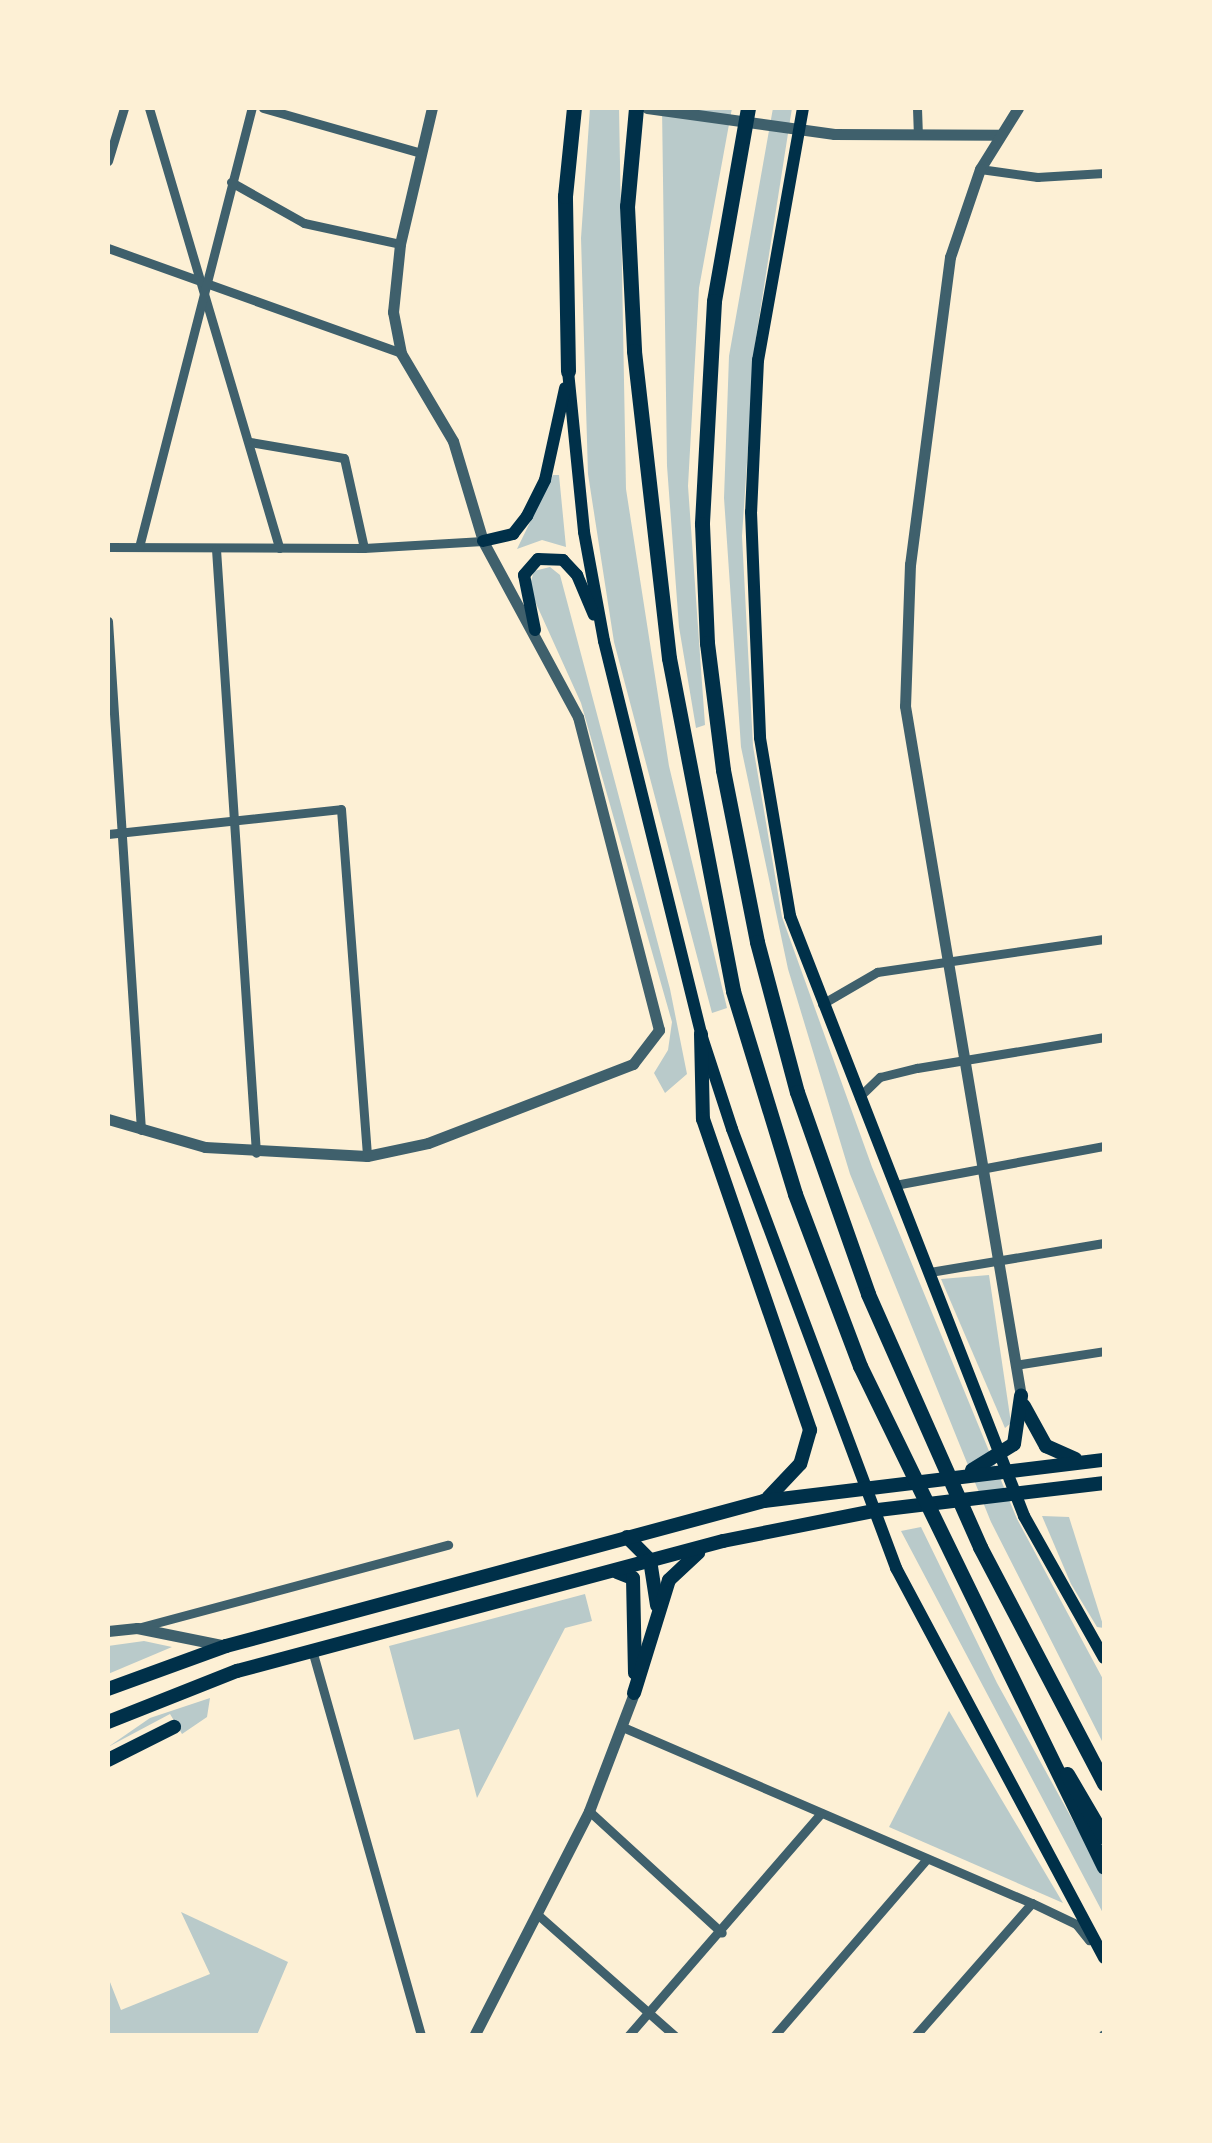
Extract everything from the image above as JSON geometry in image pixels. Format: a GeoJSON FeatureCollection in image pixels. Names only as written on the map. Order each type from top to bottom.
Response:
{"type":"FeatureCollection","features":[{"type":"Feature","properties":{"kind":"highway"},"geometry":{"type":"LineString","coordinates":[[568,371],[565,196],[574,108]]}},
{"type":"Feature","properties":{"kind":"highway"},"geometry":{"type":"LineString","coordinates":[[627,108],[634,351],[669,658],[733,991],[795,1194],[860,1366],[1104,1867]]}},
{"type":"Feature","properties":{"kind":"highway"},"geometry":{"type":"LineString","coordinates":[[627,206],[636,108]]}},
{"type":"Feature","properties":{"kind":"highway"},"geometry":{"type":"LineString","coordinates":[[748,108],[727,199],[704,409],[703,564],[722,770],[756,942],[797,1092],[868,1294],[980,1547],[1104,1783]]}},
{"type":"Feature","properties":{"kind":"highway"},"geometry":{"type":"LineString","coordinates":[[727,199],[758,108]]}},
{"type":"Feature","properties":{"kind":"highway"},"geometry":{"type":"LineString","coordinates":[[1006,1671],[1104,1837]]}},
{"type":"Feature","properties":{"kind":"main road"},"geometry":{"type":"LineString","coordinates":[[803,108],[758,360],[751,630],[760,738],[790,916],[1024,1516],[1098,1636],[1104,1658]]}},
{"type":"Feature","properties":{"kind":"main road"},"geometry":{"type":"LineString","coordinates":[[483,542],[513,534],[546,480],[568,371]]}},
{"type":"Feature","properties":{"kind":"main road"},"geometry":{"type":"LineString","coordinates":[[568,371],[584,532],[604,641],[701,1034],[874,1519],[1104,1958]]}},
{"type":"Feature","properties":{"kind":"main road"},"geometry":{"type":"LineString","coordinates":[[536,630],[524,575],[538,559],[550,558],[577,574],[604,641]]}},
{"type":"Feature","properties":{"kind":"main road"},"geometry":{"type":"LineString","coordinates":[[701,1034],[703,1119],[810,1430],[789,1481],[764,1501]]}},
{"type":"Feature","properties":{"kind":"main road"},"geometry":{"type":"LineString","coordinates":[[958,1476],[1005,1452],[1016,1436],[1021,1396]]}},
{"type":"Feature","properties":{"kind":"main road"},"geometry":{"type":"LineString","coordinates":[[1021,1396],[1046,1446],[1100,1460]]}},
{"type":"Feature","properties":{"kind":"main road"},"geometry":{"type":"LineString","coordinates":[[108,1690],[226,1646],[764,1501],[1100,1460]]}},
{"type":"Feature","properties":{"kind":"main road"},"geometry":{"type":"LineString","coordinates":[[108,1722],[167,1694],[312,1650],[640,1567],[723,1541],[811,1522],[1104,1483]]}},
{"type":"Feature","properties":{"kind":"main road"},"geometry":{"type":"LineString","coordinates":[[634,1693],[642,1546],[654,1530]]}},
{"type":"Feature","properties":{"kind":"main road"},"geometry":{"type":"LineString","coordinates":[[627,1537],[642,1546]]}},
{"type":"Feature","properties":{"kind":"main road"},"geometry":{"type":"LineString","coordinates":[[634,1693],[676,1568],[723,1541]]}},
{"type":"Feature","properties":{"kind":"main road"},"geometry":{"type":"LineString","coordinates":[[640,1567],[657,1625]]}},
{"type":"Feature","properties":{"kind":"main road"},"geometry":{"type":"LineString","coordinates":[[108,1760],[174,1726]]}},
{"type":"Feature","properties":{"kind":"street"},"geometry":{"type":"LineString","coordinates":[[108,161],[124,108]]}},
{"type":"Feature","properties":{"kind":"street"},"geometry":{"type":"LineString","coordinates":[[148,108],[279,548]]}},
{"type":"Feature","properties":{"kind":"street"},"geometry":{"type":"LineString","coordinates":[[138,548],[202,285],[252,108]]}},
{"type":"Feature","properties":{"kind":"street"},"geometry":{"type":"LineString","coordinates":[[263,108],[421,153]]}},
{"type":"Feature","properties":{"kind":"street"},"geometry":{"type":"LineString","coordinates":[[108,1118],[141,1130],[256,1153],[367,1156],[428,1143],[633,1064],[658,1030],[578,718],[536,630],[483,542],[453,440],[401,353],[393,312],[400,244],[432,108]]}},
{"type":"Feature","properties":{"kind":"street"},"geometry":{"type":"LineString","coordinates":[[647,108],[834,134],[999,135]]}},
{"type":"Feature","properties":{"kind":"street"},"geometry":{"type":"LineString","coordinates":[[917,108],[918,135]]}},
{"type":"Feature","properties":{"kind":"street"},"geometry":{"type":"LineString","coordinates":[[1018,108],[980,169],[950,257],[924,432],[905,706],[1021,1396]]}},
{"type":"Feature","properties":{"kind":"street"},"geometry":{"type":"LineString","coordinates":[[980,169],[1037,177],[1104,173]]}},
{"type":"Feature","properties":{"kind":"street"},"geometry":{"type":"LineString","coordinates":[[231,182],[304,222],[400,244]]}},
{"type":"Feature","properties":{"kind":"street"},"geometry":{"type":"LineString","coordinates":[[108,248],[202,285],[401,353]]}},
{"type":"Feature","properties":{"kind":"street"},"geometry":{"type":"LineString","coordinates":[[250,442],[344,458],[364,548]]}},
{"type":"Feature","properties":{"kind":"street"},"geometry":{"type":"LineString","coordinates":[[108,547],[364,548],[483,542]]}},
{"type":"Feature","properties":{"kind":"street"},"geometry":{"type":"LineString","coordinates":[[216,549],[256,1153]]}},
{"type":"Feature","properties":{"kind":"street"},"geometry":{"type":"LineString","coordinates":[[108,621],[113,833],[141,1130]]}},
{"type":"Feature","properties":{"kind":"street"},"geometry":{"type":"LineString","coordinates":[[113,833],[342,810],[367,1156]]}},
{"type":"Feature","properties":{"kind":"street"},"geometry":{"type":"LineString","coordinates":[[822,1004],[877,972],[1104,940]]}},
{"type":"Feature","properties":{"kind":"street"},"geometry":{"type":"LineString","coordinates":[[859,1096],[880,1077],[962,1058],[1104,1037]]}},
{"type":"Feature","properties":{"kind":"street"},"geometry":{"type":"LineString","coordinates":[[894,1185],[981,1164],[1104,1146]]}},
{"type":"Feature","properties":{"kind":"street"},"geometry":{"type":"LineString","coordinates":[[930,1272],[1104,1244]]}},
{"type":"Feature","properties":{"kind":"street"},"geometry":{"type":"LineString","coordinates":[[1015,1365],[1104,1351]]}},
{"type":"Feature","properties":{"kind":"street"},"geometry":{"type":"LineString","coordinates":[[108,1631],[137,1628],[448,1545]]}},
{"type":"Feature","properties":{"kind":"street"},"geometry":{"type":"LineString","coordinates":[[137,1628],[226,1646]]}},
{"type":"Feature","properties":{"kind":"street"},"geometry":{"type":"LineString","coordinates":[[312,1650],[421,2036]]}},
{"type":"Feature","properties":{"kind":"street"},"geometry":{"type":"LineString","coordinates":[[474,2036],[589,1811],[625,1728],[634,1693]]}},
{"type":"Feature","properties":{"kind":"street"},"geometry":{"type":"LineString","coordinates":[[625,1728],[1076,1924],[1104,1958]]}},
{"type":"Feature","properties":{"kind":"street"},"geometry":{"type":"LineString","coordinates":[[589,1811],[722,1933]]}},
{"type":"Feature","properties":{"kind":"street"},"geometry":{"type":"LineString","coordinates":[[628,2036],[722,1933],[821,1813]]}},
{"type":"Feature","properties":{"kind":"street"},"geometry":{"type":"LineString","coordinates":[[774,2036],[927,1859]]}},
{"type":"Feature","properties":{"kind":"street"},"geometry":{"type":"LineString","coordinates":[[915,2036],[1032,1903]]}},
{"type":"Feature","properties":{"kind":"street"},"geometry":{"type":"LineString","coordinates":[[537,1914],[674,2036]]}},
{"type":"Feature","properties":{"kind":"shaded area"},"geometry":{"type":"Polygon","coordinates":[[[590,108],[619,108],[626,489],[669,766],[727,1008],[712,1013],[614,642],[588,474],[581,238],[590,108]]]}},
{"type":"Feature","properties":{"kind":"shaded area"},"geometry":{"type":"Polygon","coordinates":[[[662,108],[732,108],[699,288],[688,486],[705,725],[696,728],[679,627],[667,466],[662,108]]]}},
{"type":"Feature","properties":{"kind":"shaded area"},"geometry":{"type":"Polygon","coordinates":[[[773,108],[792,108],[755,344],[742,536],[753,746],[782,917],[872,1167],[1017,1519],[1104,1681],[1104,1745],[991,1522],[850,1174],[788,969],[741,747],[724,498],[729,356],[773,108]]]}},
{"type":"Feature","properties":{"kind":"shaded area"},"geometry":{"type":"Polygon","coordinates":[[[553,475],[559,475],[566,547],[542,540],[517,549],[553,475]]]}},
{"type":"Feature","properties":{"kind":"shaded area"},"geometry":{"type":"Polygon","coordinates":[[[550,567],[560,575],[670,989],[687,1074],[665,1093],[654,1073],[668,1050],[672,1022],[581,703],[529,588],[534,571],[550,567]]]}},
{"type":"Feature","properties":{"kind":"shaded area"},"geometry":{"type":"Polygon","coordinates":[[[989,1275],[1011,1423],[1005,1428],[941,1279],[989,1275]]]}},
{"type":"Feature","properties":{"kind":"shaded area"},"geometry":{"type":"Polygon","coordinates":[[[1042,1516],[1069,1517],[1104,1628],[1097,1627],[1071,1584],[1042,1516]]]}},
{"type":"Feature","properties":{"kind":"shaded area"},"geometry":{"type":"Polygon","coordinates":[[[921,1527],[997,1683],[1104,1877],[1104,1915],[901,1531],[921,1527]]]}},
{"type":"Feature","properties":{"kind":"shaded area"},"geometry":{"type":"Polygon","coordinates":[[[585,1594],[592,1621],[565,1628],[477,1798],[459,1729],[414,1740],[389,1646],[585,1594]]]}},
{"type":"Feature","properties":{"kind":"shaded area"},"geometry":{"type":"Polygon","coordinates":[[[144,1641],[172,1647],[108,1674],[108,1646],[144,1641]]]}},
{"type":"Feature","properties":{"kind":"shaded area"},"geometry":{"type":"Polygon","coordinates":[[[210,1698],[207,1717],[182,1734],[170,1714],[108,1747],[150,1718],[210,1698]]]}},
{"type":"Feature","properties":{"kind":"shaded area"},"geometry":{"type":"Polygon","coordinates":[[[949,1711],[1063,1903],[889,1827],[949,1711]]]}},
{"type":"Feature","properties":{"kind":"shaded area"},"geometry":{"type":"Polygon","coordinates":[[[181,1912],[288,1962],[257,2035],[108,2035],[108,1977],[121,2010],[210,1974],[181,1912]]]}}]}
